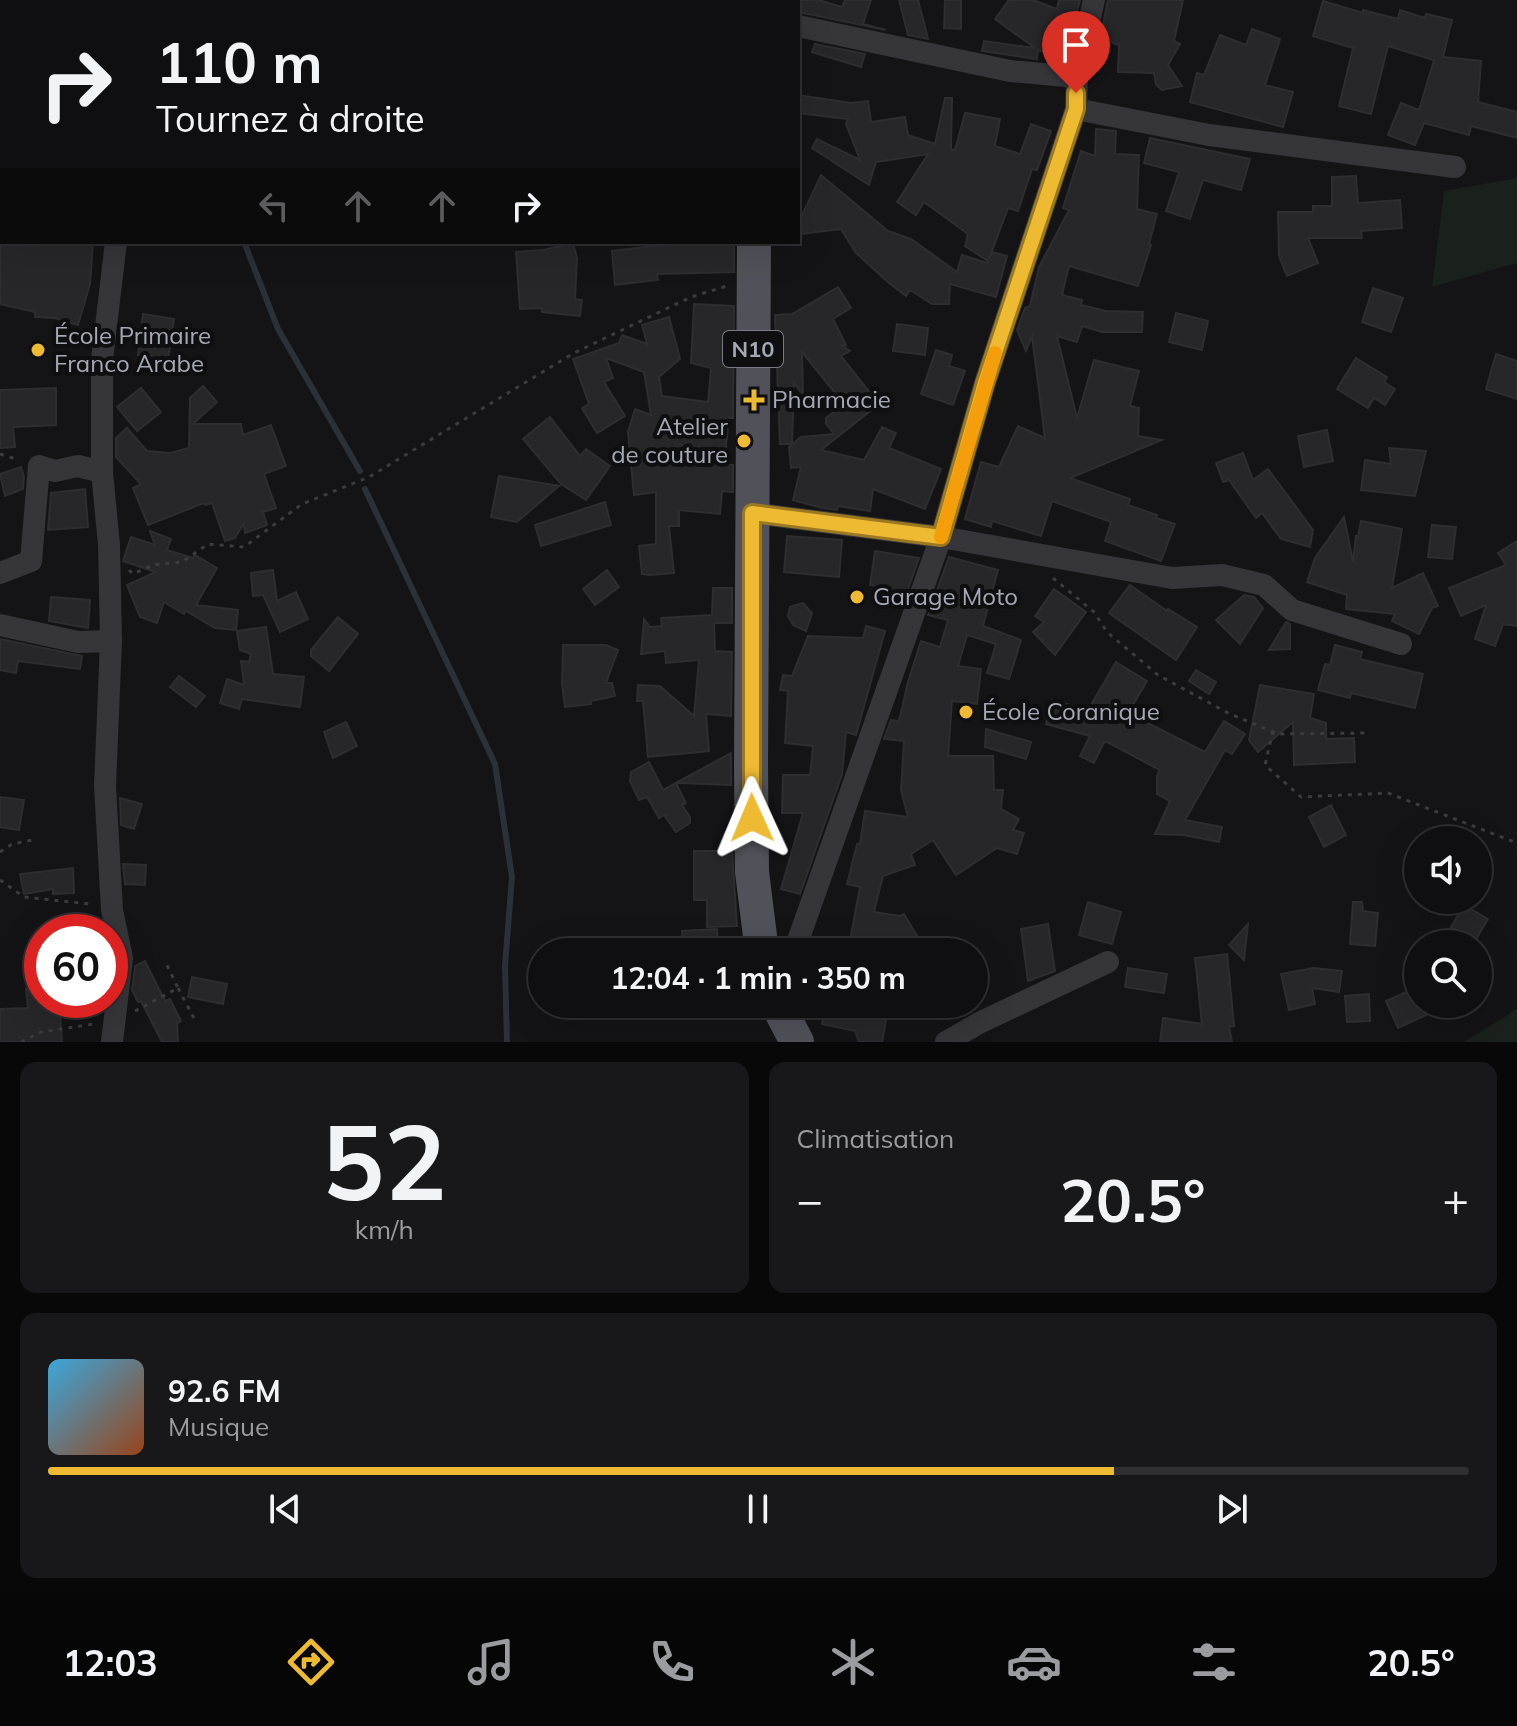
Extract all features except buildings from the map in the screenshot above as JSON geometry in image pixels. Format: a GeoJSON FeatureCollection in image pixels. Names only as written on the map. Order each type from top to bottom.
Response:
{"type":"FeatureCollection","features":[{"type":"Feature","properties":{"kind":"main road","name":"N10"},"geometry":{"type":"LineString","coordinates":[[754,244],[752,872],[760,938]]}},
{"type":"Feature","properties":{"kind":"main road"},"geometry":{"type":"LineString","coordinates":[[784,1018],[797,1042]]}},
{"type":"Feature","properties":{"kind":"street"},"geometry":{"type":"LineString","coordinates":[[799,938],[941,537],[985,383],[1076,109],[1077,77],[1094,0]]}},
{"type":"Feature","properties":{"kind":"street"},"geometry":{"type":"LineString","coordinates":[[800,26],[1010,71],[1077,77]]}},
{"type":"Feature","properties":{"kind":"street"},"geometry":{"type":"LineString","coordinates":[[1076,109],[1209,135],[1455,167]]}},
{"type":"Feature","properties":{"kind":"street"},"geometry":{"type":"LineString","coordinates":[[112,1042],[122,958],[112,910],[105,786],[111,641],[109,545],[102,472],[102,360],[116,244]]}},
{"type":"Feature","properties":{"kind":"street"},"geometry":{"type":"LineString","coordinates":[[0,573],[31,561],[39,466],[55,471],[78,466],[102,472]]}},
{"type":"Feature","properties":{"kind":"street"},"geometry":{"type":"LineString","coordinates":[[752,513],[941,537],[1172,578],[1222,575],[1264,585],[1292,610],[1401,644]]}},
{"type":"Feature","properties":{"kind":"street"},"geometry":{"type":"LineString","coordinates":[[0,625],[78,642],[111,641]]}},
{"type":"Feature","properties":{"kind":"street"},"geometry":{"type":"LineString","coordinates":[[946,1042],[981,1022],[1108,962]]}},
{"type":"Feature","properties":{"kind":"path"},"geometry":{"type":"LineString","coordinates":[[109,545],[133,574],[153,565],[182,562],[208,544],[244,547],[302,504],[369,477],[574,353],[691,297],[754,277]]}},
{"type":"Feature","properties":{"kind":"path"},"geometry":{"type":"LineString","coordinates":[[1046,572],[1094,612],[1107,632],[1158,675],[1228,713],[1278,734],[1368,733]]}},
{"type":"Feature","properties":{"kind":"path"},"geometry":{"type":"LineString","coordinates":[[1273,731],[1265,765],[1301,797],[1388,793],[1517,843]]}},
{"type":"Feature","properties":{"kind":"path"},"geometry":{"type":"LineString","coordinates":[[0,852],[12,844],[32,840]]}},
{"type":"Feature","properties":{"kind":"path"},"geometry":{"type":"LineString","coordinates":[[0,880],[24,897],[87,903],[112,910]]}},
{"type":"Feature","properties":{"kind":"path"},"geometry":{"type":"LineString","coordinates":[[178,988],[196,1022]]}},
{"type":"Feature","properties":{"kind":"shaded area"},"geometry":{"type":"Polygon","coordinates":[[[1517,178],[1517,263],[1432,287],[1444,191],[1517,178]]]}},
{"type":"Feature","properties":{"kind":"shaded area"},"geometry":{"type":"Polygon","coordinates":[[[1517,1009],[1517,1042],[1464,1042],[1517,1009]]]}},
{"type":"Feature","properties":{"kind":"waterway"},"geometry":{"type":"LineString","coordinates":[[245,244],[278,329],[360,471]]}},
{"type":"Feature","properties":{"kind":"waterway"},"geometry":{"type":"LineString","coordinates":[[365,489],[495,764],[512,877],[505,966],[507,1042]]}},
{"type":"Feature","properties":{"kind":"slow traffic"},"geometry":{"type":"LineString","coordinates":[[941,537],[995,353]]}},
{"type":"Feature","properties":{"kind":"place","name":"École Primaire Franco Arabe"},"geometry":{"type":"Point","coordinates":[38,350]}},
{"type":"Feature","properties":{"kind":"place","name":"Pharmacie"},"geometry":{"type":"Point","coordinates":[754,400]}},
{"type":"Feature","properties":{"kind":"place","name":"Atelier de couture"},"geometry":{"type":"Point","coordinates":[744,441]}},
{"type":"Feature","properties":{"kind":"place","name":"Garage Moto"},"geometry":{"type":"Point","coordinates":[857,597]}},
{"type":"Feature","properties":{"kind":"place","name":"École Coranique"},"geometry":{"type":"Point","coordinates":[966,712]}},
{"type":"Feature","properties":{"kind":"route"},"geometry":{"type":"LineString","coordinates":[[752,818],[752,513],[941,537],[985,383],[1076,109],[1076,93]]}}]}
